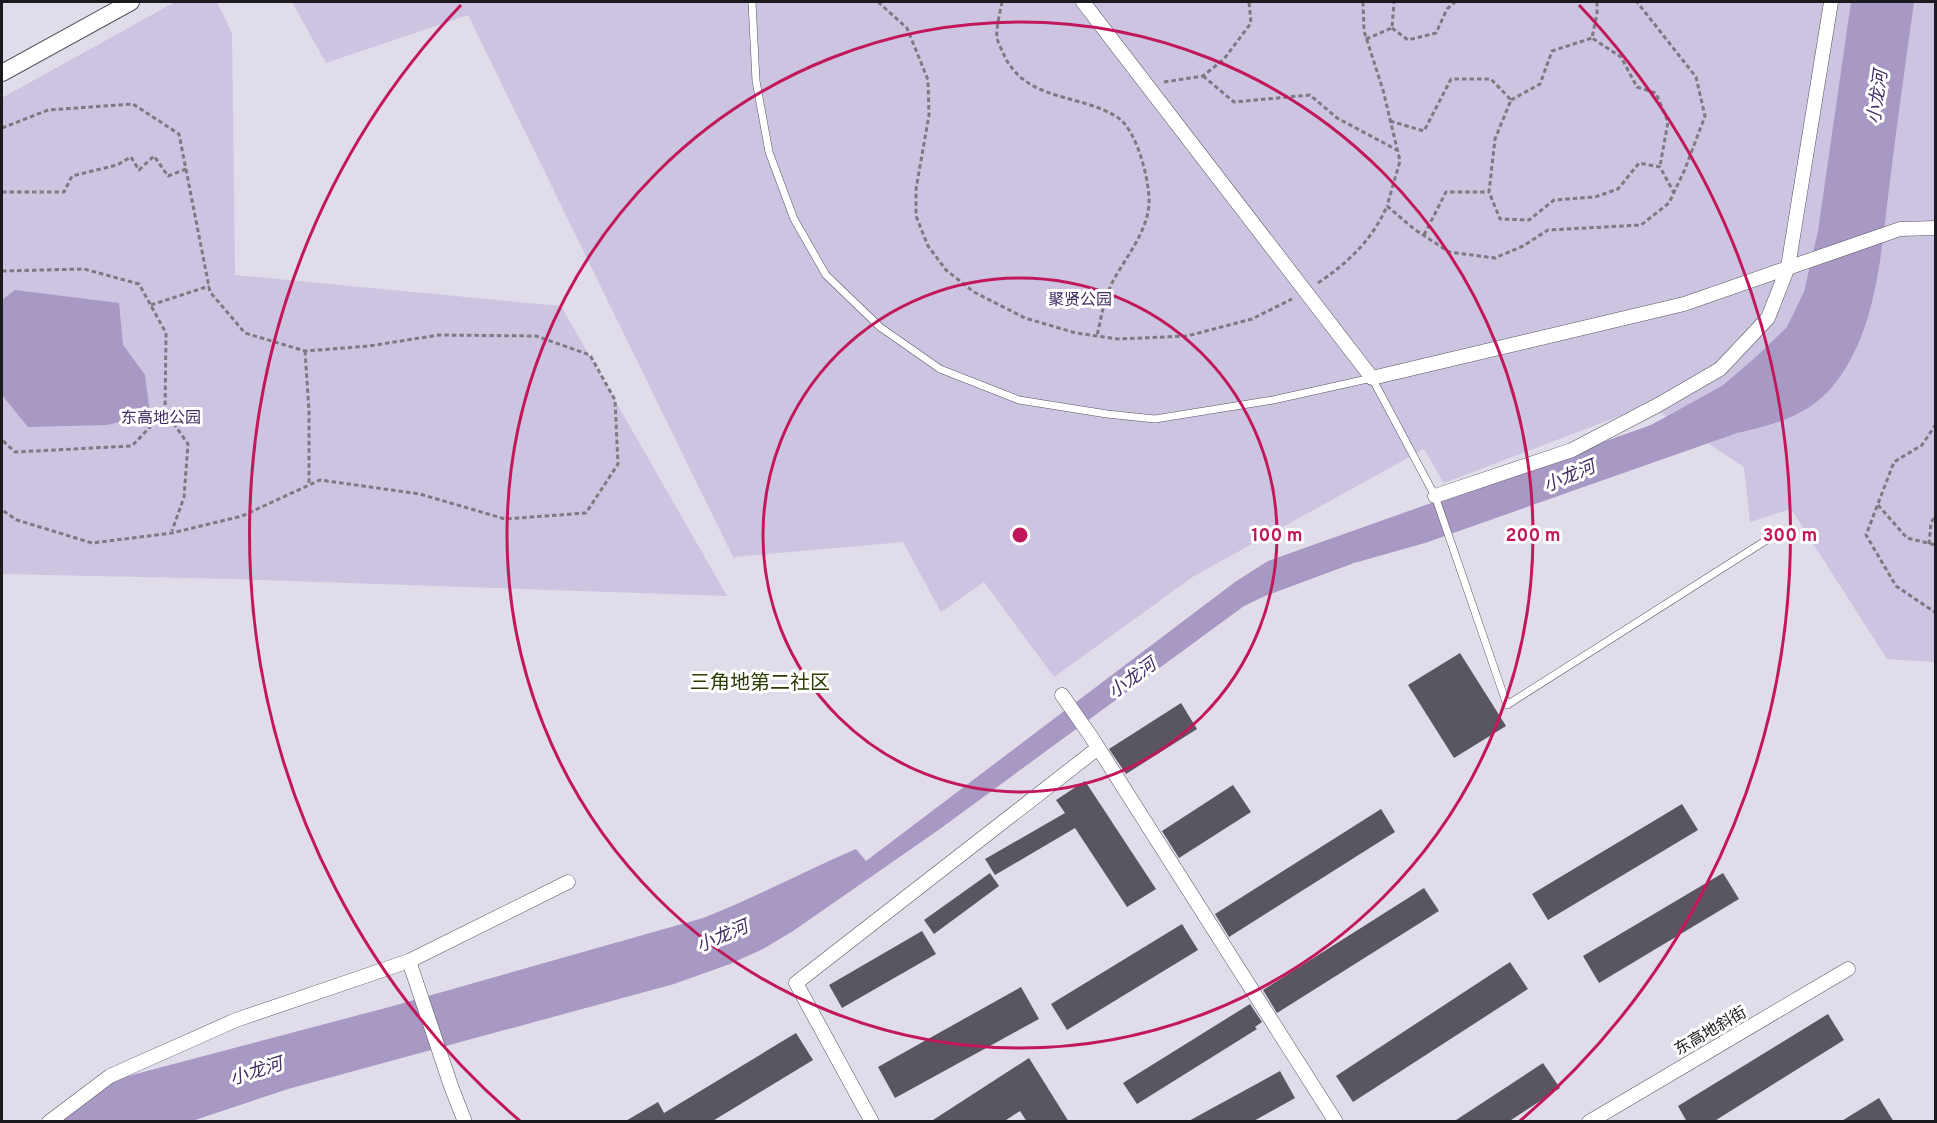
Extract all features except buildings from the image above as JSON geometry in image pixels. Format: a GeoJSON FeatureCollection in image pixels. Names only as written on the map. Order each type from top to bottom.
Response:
{"type":"FeatureCollection","features":[{"type":"Feature","properties":{"kind":"street"},"geometry":{"type":"LineString","coordinates":[[2,73],[131,2]]}},
{"type":"Feature","properties":{"kind":"street"},"geometry":{"type":"LineString","coordinates":[[1083,2],[1372,378],[1684,304],[1900,230],[1935,228]]}},
{"type":"Feature","properties":{"kind":"street"},"geometry":{"type":"LineString","coordinates":[[1435,496],[1572,450],[1720,369],[1768,318],[1795,265],[1831,2]]}},
{"type":"Feature","properties":{"kind":"street"},"geometry":{"type":"LineString","coordinates":[[1062,695],[1095,743],[1336,1122]]}},
{"type":"Feature","properties":{"kind":"street"},"geometry":{"type":"LineString","coordinates":[[872,1122],[796,983],[1095,743]]}},
{"type":"Feature","properties":{"kind":"street"},"geometry":{"type":"LineString","coordinates":[[49,1122],[110,1076],[236,1020],[409,961],[568,882]]}},
{"type":"Feature","properties":{"kind":"street"},"geometry":{"type":"LineString","coordinates":[[409,961],[465,1122]]}},
{"type":"Feature","properties":{"kind":"street","name":"东高地斜街"},"geometry":{"type":"LineString","coordinates":[[1589,1122],[1848,969]]}},
{"type":"Feature","properties":{"kind":"lane"},"geometry":{"type":"LineString","coordinates":[[752,2],[756,81],[767,142],[794,219],[826,275],[880,327],[940,369],[1019,400],[1155,419],[1273,400],[1372,378],[1435,496],[1507,705],[1765,541]]}},
{"type":"Feature","properties":{"kind":"path"},"geometry":{"type":"LineString","coordinates":[[878,2],[907,28],[928,80],[929,115],[916,189],[916,216],[928,246],[946,270],[974,292],[1025,318],[1076,333],[1119,339],[1187,336],[1252,320],[1305,292],[1344,266],[1378,226],[1387,206],[1400,160],[1364,31],[1362,2]]}},
{"type":"Feature","properties":{"kind":"path"},"geometry":{"type":"LineString","coordinates":[[1002,2],[997,39],[1007,61],[1019,78],[1048,94],[1086,103],[1119,118],[1135,141],[1148,180],[1149,207],[1140,236],[1111,285],[1097,336]]}},
{"type":"Feature","properties":{"kind":"path"},"geometry":{"type":"LineString","coordinates":[[1146,85],[1203,76],[1224,59],[1251,23],[1249,2]]}},
{"type":"Feature","properties":{"kind":"path"},"geometry":{"type":"LineString","coordinates":[[1392,28],[1394,2]]}},
{"type":"Feature","properties":{"kind":"path"},"geometry":{"type":"LineString","coordinates":[[1392,28],[1408,40],[1436,33],[1447,9],[1455,2]]}},
{"type":"Feature","properties":{"kind":"path"},"geometry":{"type":"LineString","coordinates":[[1592,38],[1597,2]]}},
{"type":"Feature","properties":{"kind":"path"},"geometry":{"type":"LineString","coordinates":[[1387,206],[1424,236],[1449,252],[1495,258],[1523,246],[1548,230],[1641,225],[1669,203],[1705,116],[1696,77],[1637,2]]}},
{"type":"Feature","properties":{"kind":"path"},"geometry":{"type":"LineString","coordinates":[[1366,39],[1392,28]]}},
{"type":"Feature","properties":{"kind":"path"},"geometry":{"type":"LineString","coordinates":[[1592,38],[1552,51],[1540,84],[1511,100],[1495,139],[1489,192],[1500,219],[1529,220],[1554,200],[1595,197],[1618,189],[1639,163],[1660,166]]}},
{"type":"Feature","properties":{"kind":"path"},"geometry":{"type":"LineString","coordinates":[[1592,38],[1621,57],[1637,87],[1656,93],[1668,122],[1660,166],[1674,194]]}},
{"type":"Feature","properties":{"kind":"path"},"geometry":{"type":"LineString","coordinates":[[1203,76],[1234,102],[1310,95],[1338,118],[1397,150]]}},
{"type":"Feature","properties":{"kind":"path"},"geometry":{"type":"LineString","coordinates":[[1390,121],[1424,131],[1451,79],[1491,79],[1511,100]]}},
{"type":"Feature","properties":{"kind":"path"},"geometry":{"type":"LineString","coordinates":[[2,128],[48,110],[134,104],[179,134],[210,292],[245,333],[305,351],[369,346],[439,334],[536,336],[590,355],[615,400],[618,464],[586,513],[505,519],[420,494],[320,480],[242,516],[172,532],[92,543],[17,520],[2,510]]}},
{"type":"Feature","properties":{"kind":"path"},"geometry":{"type":"LineString","coordinates":[[2,192],[64,192],[72,176],[117,165],[131,157],[139,170],[154,156],[168,176],[186,168]]}},
{"type":"Feature","properties":{"kind":"path"},"geometry":{"type":"LineString","coordinates":[[1424,236],[1446,192],[1489,192]]}},
{"type":"Feature","properties":{"kind":"path"},"geometry":{"type":"LineString","coordinates":[[2,271],[84,269],[139,284],[166,333],[165,411],[188,444],[184,497],[172,532]]}},
{"type":"Feature","properties":{"kind":"path"},"geometry":{"type":"LineString","coordinates":[[150,305],[209,286]]}},
{"type":"Feature","properties":{"kind":"path"},"geometry":{"type":"LineString","coordinates":[[305,351],[309,411],[309,485]]}},
{"type":"Feature","properties":{"kind":"path"},"geometry":{"type":"LineString","coordinates":[[2,440],[15,452],[132,446],[165,411]]}},
{"type":"Feature","properties":{"kind":"path"},"geometry":{"type":"LineString","coordinates":[[1935,424],[1922,445],[1894,462],[1866,535],[1896,586],[1935,613]]}},
{"type":"Feature","properties":{"kind":"path"},"geometry":{"type":"LineString","coordinates":[[1878,505],[1907,538],[1935,545]]}},
{"type":"Feature","properties":{"kind":"path"},"geometry":{"type":"LineString","coordinates":[[1929,544],[1931,522],[1935,516]]}},
{"type":"Feature","properties":{"kind":"green space","name":"东高地公园"},"geometry":{"type":"Polygon","coordinates":[[[175,2],[217,2],[232,33],[235,275],[561,306],[727,596],[235,579],[2,574],[2,98],[175,2]]]}},
{"type":"Feature","properties":{"kind":"green space","name":"聚贤公园"},"geometry":{"type":"Polygon","coordinates":[[[292,2],[1935,2],[1935,662],[1887,659],[1791,509],[1750,522],[1744,467],[1649,405],[1444,483],[1424,449],[1194,576],[1054,677],[984,582],[941,612],[903,542],[733,557],[468,15],[326,63],[292,2]]]}},
{"type":"Feature","properties":{"kind":"water","name":"小龙河"},"geometry":{"type":"Polygon","coordinates":[[[1851,2],[1914,2],[1881,256],[1869,312],[1849,363],[1833,386],[1813,405],[1777,423],[1737,433],[1425,543],[1354,563],[1244,606],[937,831],[793,931],[763,949],[730,964],[674,984],[288,1089],[192,1121],[58,1122],[113,1080],[393,1006],[703,918],[856,849],[866,861],[1235,582],[1268,561],[1651,425],[1722,386],[1787,327],[1804,292],[1818,231],[1851,2]]]}},
{"type":"Feature","properties":{"kind":"water"},"geometry":{"type":"Polygon","coordinates":[[[15,290],[119,303],[123,345],[145,375],[150,414],[107,425],[28,427],[2,395],[2,300],[15,290]]]}},
{"type":"Feature","properties":{"kind":"district","name":"三角地第二社区"},"geometry":{"type":"Point","coordinates":[760,682]}}]}
